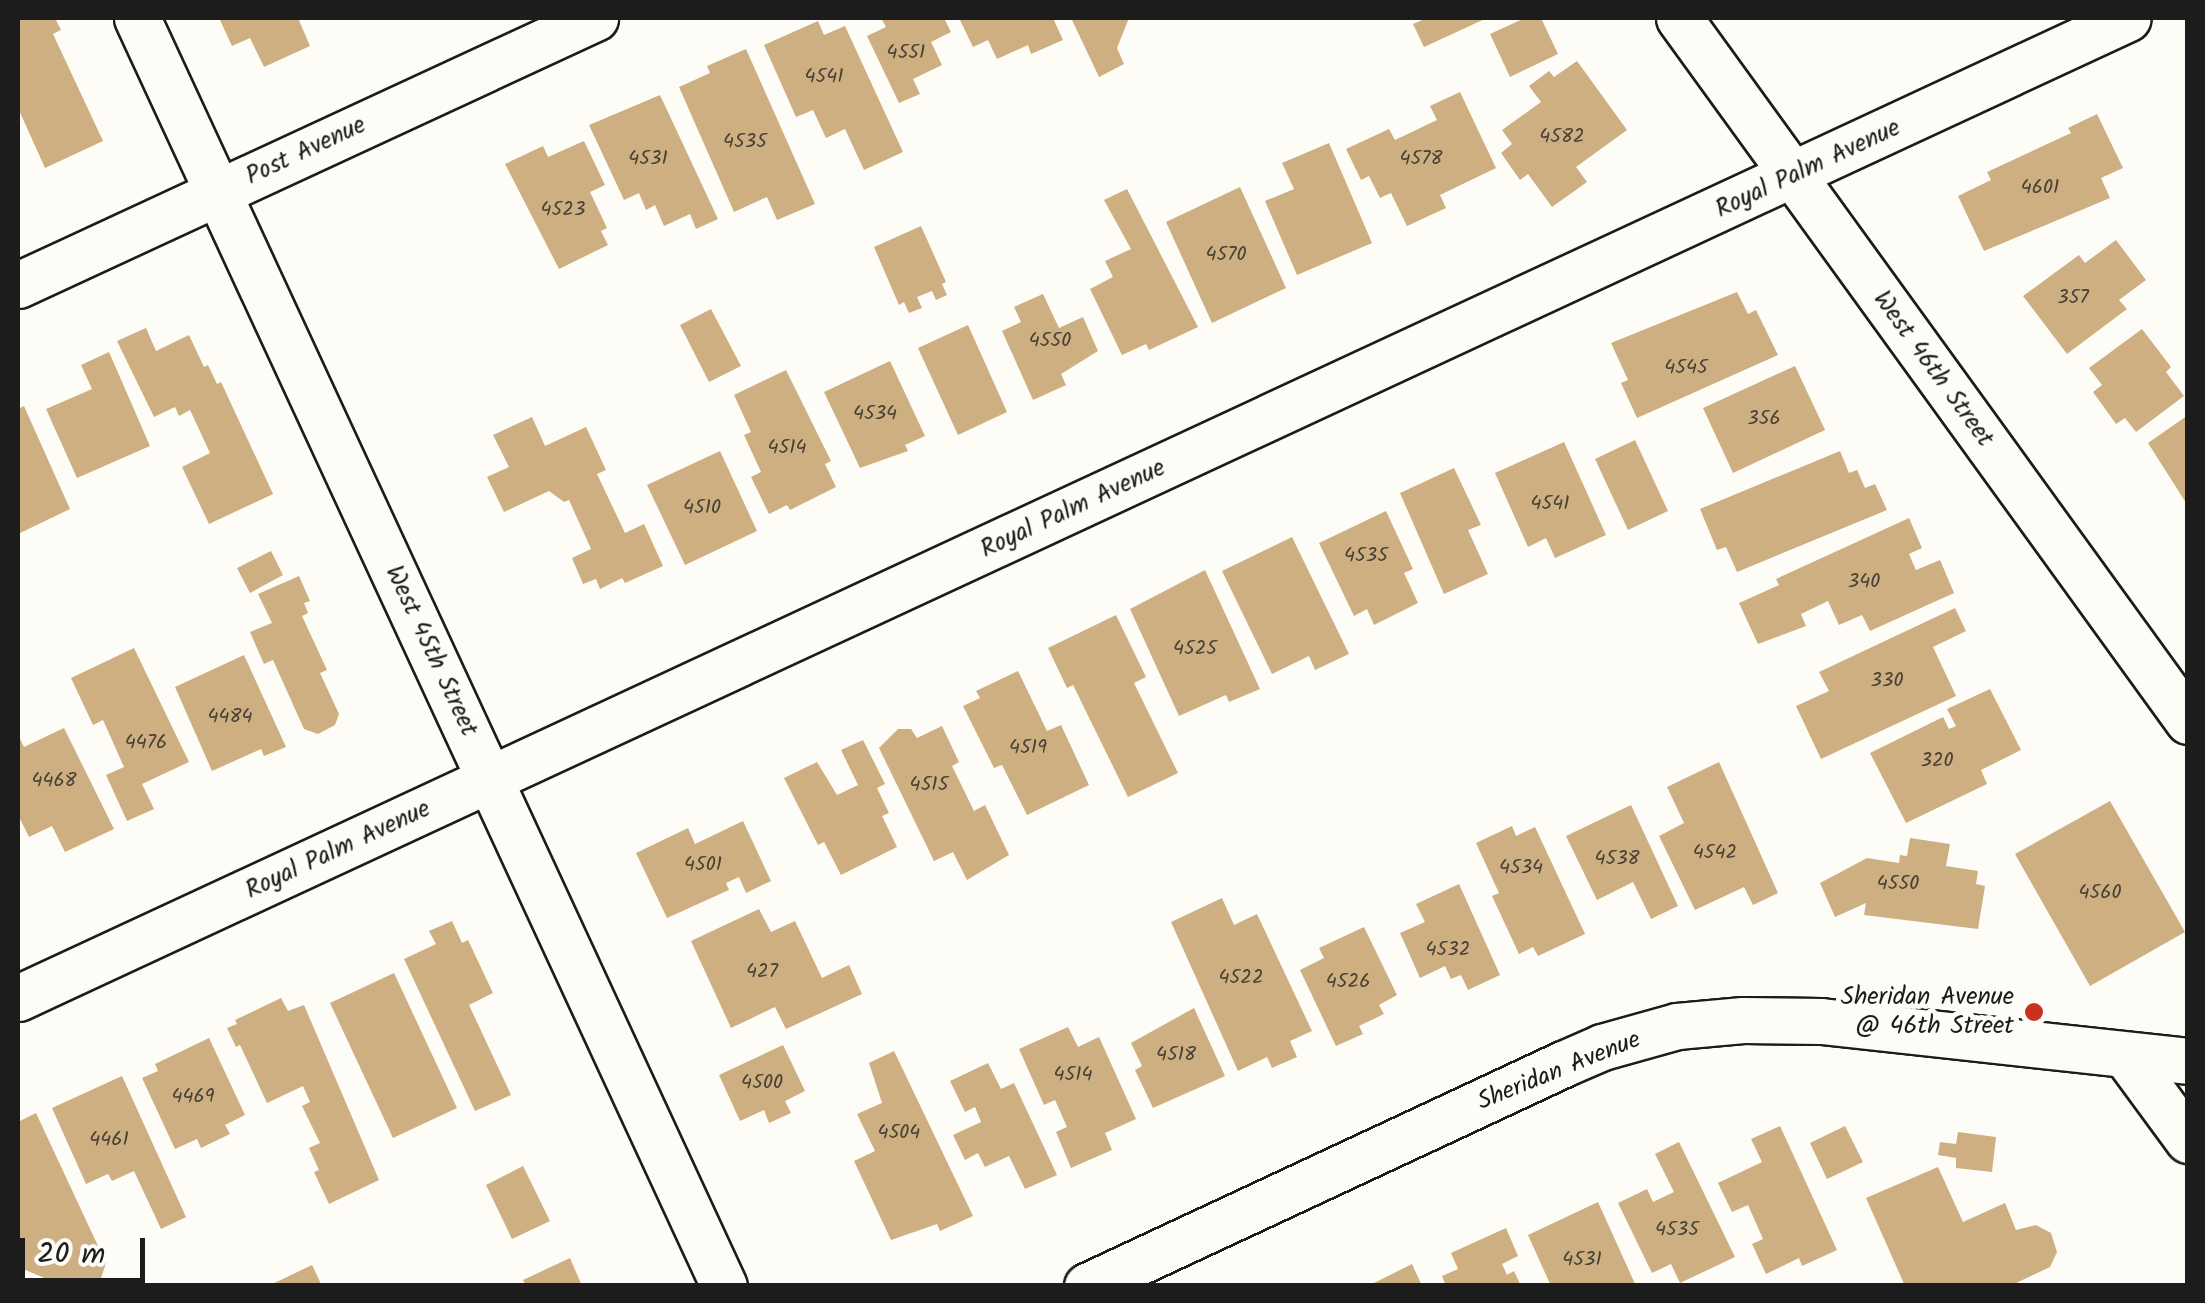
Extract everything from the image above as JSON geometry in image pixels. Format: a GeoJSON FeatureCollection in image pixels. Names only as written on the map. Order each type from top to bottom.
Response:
{"type":"FeatureCollection","features":[{"type":"Feature","properties":{"kind":"street","name":"West 45th Street"},"geometry":{"type":"LineString","coordinates":[[137,18],[724,1286]]}},
{"type":"Feature","properties":{"kind":"street","name":"Post Avenue"},"geometry":{"type":"LineString","coordinates":[[18,285],[596,18]]}},
{"type":"Feature","properties":{"kind":"street","name":"West 46th Street"},"geometry":{"type":"LineString","coordinates":[[1679,18],[2188,721]]}},
{"type":"Feature","properties":{"kind":"street","name":"Royal Palm Avenue"},"geometry":{"type":"LineString","coordinates":[[18,998],[2128,18]]}},
{"type":"Feature","properties":{"kind":"street","name":"Sheridan Avenue"},"geometry":{"type":"LineString","coordinates":[[1086,1286],[1563,1064],[1602,1047],[1677,1026],[1743,1020],[1821,1021],[2166,1054]]}},
{"type":"Feature","properties":{"kind":"street"},"geometry":{"type":"LineString","coordinates":[[2166,1054],[2188,1140]]}},
{"type":"Feature","properties":{"kind":"building"},"geometry":{"type":"Polygon","coordinates":[[[18,18],[55,18],[61,30],[53,34],[103,141],[45,168],[18,108],[18,18]]]}},
{"type":"Feature","properties":{"kind":"building"},"geometry":{"type":"Polygon","coordinates":[[[219,18],[298,18],[310,46],[264,67],[250,38],[232,46],[219,18]]]}},
{"type":"Feature","properties":{"kind":"building"},"geometry":{"type":"Polygon","coordinates":[[[881,18],[944,18],[951,32],[931,42],[942,65],[913,79],[920,94],[899,103],[867,36],[886,27],[881,18]]]}},
{"type":"Feature","properties":{"kind":"building"},"geometry":{"type":"Polygon","coordinates":[[[959,18],[1053,18],[1063,40],[1031,54],[1028,45],[997,59],[988,40],[973,47],[959,18]]]}},
{"type":"Feature","properties":{"kind":"building"},"geometry":{"type":"Polygon","coordinates":[[[1071,18],[1129,18],[1117,48],[1124,64],[1099,77],[1071,18]]]}},
{"type":"Feature","properties":{"kind":"building"},"geometry":{"type":"Polygon","coordinates":[[[1427,18],[1487,18],[1424,47],[1413,24],[1427,18]]]}},
{"type":"Feature","properties":{"kind":"building"},"geometry":{"type":"Polygon","coordinates":[[[1525,18],[1541,18],[1558,54],[1510,77],[1490,34],[1525,18]]]}},
{"type":"Feature","properties":{"kind":"building"},"geometry":{"type":"Polygon","coordinates":[[[818,21],[824,35],[845,26],[903,152],[864,170],[845,129],[826,138],[813,110],[796,117],[764,45],[818,21]]]}},
{"type":"Feature","properties":{"kind":"building"},"geometry":{"type":"Polygon","coordinates":[[[746,49],[815,204],[777,220],[767,197],[734,212],[679,87],[710,73],[707,66],[746,49]]]}},
{"type":"Feature","properties":{"kind":"building"},"geometry":{"type":"Polygon","coordinates":[[[1577,61],[1627,130],[1576,167],[1587,182],[1552,207],[1528,174],[1520,180],[1501,153],[1512,144],[1502,130],[1541,102],[1529,86],[1549,71],[1554,77],[1577,61]]]}},
{"type":"Feature","properties":{"kind":"building"},"geometry":{"type":"Polygon","coordinates":[[[1460,92],[1496,168],[1440,195],[1446,208],[1407,226],[1391,193],[1380,198],[1369,176],[1361,180],[1346,149],[1389,129],[1395,140],[1437,120],[1430,106],[1460,92]]]}},
{"type":"Feature","properties":{"kind":"building"},"geometry":{"type":"Polygon","coordinates":[[[660,95],[718,219],[696,229],[690,214],[664,226],[655,205],[646,210],[639,193],[624,200],[589,125],[660,95]]]}},
{"type":"Feature","properties":{"kind":"building"},"geometry":{"type":"Polygon","coordinates":[[[2097,114],[2123,168],[2101,178],[2110,198],[1984,251],[1958,196],[1991,180],[1987,172],[2071,133],[2068,128],[2097,114]]]}},
{"type":"Feature","properties":{"kind":"building"},"geometry":{"type":"Polygon","coordinates":[[[584,141],[605,185],[590,192],[607,228],[601,231],[608,245],[559,269],[505,164],[543,146],[548,157],[584,141]]]}},
{"type":"Feature","properties":{"kind":"building"},"geometry":{"type":"Polygon","coordinates":[[[1329,143],[1372,243],[1297,275],[1265,201],[1294,189],[1282,163],[1329,143]]]}},
{"type":"Feature","properties":{"kind":"building"},"geometry":{"type":"Polygon","coordinates":[[[1240,187],[1286,288],[1212,323],[1166,222],[1240,187]]]}},
{"type":"Feature","properties":{"kind":"building"},"geometry":{"type":"Polygon","coordinates":[[[1127,189],[1198,327],[1149,350],[1146,344],[1122,355],[1090,289],[1113,277],[1105,261],[1131,249],[1104,200],[1127,189]]]}},
{"type":"Feature","properties":{"kind":"building"},"geometry":{"type":"Polygon","coordinates":[[[921,226],[946,282],[942,284],[947,295],[936,300],[932,291],[917,297],[922,308],[909,313],[904,302],[899,305],[874,247],[921,226]]]}},
{"type":"Feature","properties":{"kind":"building"},"geometry":{"type":"Polygon","coordinates":[[[2116,240],[2146,280],[2119,300],[2127,309],[2067,354],[2023,296],[2079,255],[2085,263],[2116,240]]]}},
{"type":"Feature","properties":{"kind":"building"},"geometry":{"type":"Polygon","coordinates":[[[1737,292],[1748,314],[1756,310],[1778,355],[1637,418],[1621,383],[1628,380],[1611,343],[1737,292]]]}},
{"type":"Feature","properties":{"kind":"building"},"geometry":{"type":"Polygon","coordinates":[[[1043,294],[1059,328],[1083,317],[1098,351],[1061,374],[1066,385],[1033,400],[1002,331],[1021,322],[1014,307],[1043,294]]]}},
{"type":"Feature","properties":{"kind":"building"},"geometry":{"type":"Polygon","coordinates":[[[711,309],[741,366],[709,382],[680,325],[711,309]]]}},
{"type":"Feature","properties":{"kind":"building"},"geometry":{"type":"Polygon","coordinates":[[[968,325],[1007,412],[958,435],[918,348],[968,325]]]}},
{"type":"Feature","properties":{"kind":"building"},"geometry":{"type":"Polygon","coordinates":[[[146,328],[156,351],[189,335],[204,367],[208,365],[217,384],[221,382],[273,494],[209,524],[182,467],[210,453],[190,410],[179,416],[175,407],[154,417],[117,341],[146,328]]]}},
{"type":"Feature","properties":{"kind":"building"},"geometry":{"type":"Polygon","coordinates":[[[2142,329],[2171,367],[2166,372],[2184,396],[2136,432],[2125,418],[2116,424],[2093,392],[2102,385],[2089,368],[2142,329]]]}},
{"type":"Feature","properties":{"kind":"building"},"geometry":{"type":"Polygon","coordinates":[[[109,352],[150,446],[77,478],[46,409],[92,389],[81,365],[109,352]]]}},
{"type":"Feature","properties":{"kind":"building"},"geometry":{"type":"Polygon","coordinates":[[[890,361],[925,436],[905,445],[908,451],[860,468],[824,392],[890,361]]]}},
{"type":"Feature","properties":{"kind":"building"},"geometry":{"type":"Polygon","coordinates":[[[1795,366],[1825,430],[1733,473],[1703,408],[1795,366]]]}},
{"type":"Feature","properties":{"kind":"building"},"geometry":{"type":"Polygon","coordinates":[[[786,370],[831,461],[825,464],[836,487],[790,510],[787,505],[769,514],[751,477],[761,472],[744,435],[751,432],[734,395],[786,370]]]}},
{"type":"Feature","properties":{"kind":"building"},"geometry":{"type":"Polygon","coordinates":[[[24,406],[70,509],[18,534],[18,409],[24,406]]]}},
{"type":"Feature","properties":{"kind":"building"},"geometry":{"type":"Polygon","coordinates":[[[2188,415],[2188,506],[2148,443],[2188,415]]]}},
{"type":"Feature","properties":{"kind":"building"},"geometry":{"type":"Polygon","coordinates":[[[532,417],[545,446],[586,427],[606,470],[597,474],[625,533],[644,524],[663,566],[600,589],[596,579],[583,584],[572,558],[591,549],[569,500],[564,502],[549,491],[504,512],[487,477],[509,467],[493,435],[532,417]]]}},
{"type":"Feature","properties":{"kind":"building"},"geometry":{"type":"Polygon","coordinates":[[[1635,440],[1668,511],[1628,530],[1595,459],[1635,440]]]}},
{"type":"Feature","properties":{"kind":"building"},"geometry":{"type":"Polygon","coordinates":[[[1564,442],[1606,535],[1555,558],[1546,538],[1528,547],[1495,473],[1564,442]]]}},
{"type":"Feature","properties":{"kind":"building"},"geometry":{"type":"Polygon","coordinates":[[[720,451],[757,531],[685,565],[647,485],[720,451]]]}},
{"type":"Feature","properties":{"kind":"building"},"geometry":{"type":"Polygon","coordinates":[[[1840,451],[1849,473],[1857,470],[1865,488],[1875,484],[1887,510],[1737,572],[1726,547],[1717,550],[1700,509],[1840,451]]]}},
{"type":"Feature","properties":{"kind":"building"},"geometry":{"type":"Polygon","coordinates":[[[1454,468],[1481,525],[1468,530],[1488,574],[1444,594],[1400,493],[1454,468]]]}},
{"type":"Feature","properties":{"kind":"building"},"geometry":{"type":"Polygon","coordinates":[[[1386,511],[1413,569],[1404,573],[1418,603],[1374,625],[1367,609],[1354,616],[1319,543],[1386,511]]]}},
{"type":"Feature","properties":{"kind":"building"},"geometry":{"type":"Polygon","coordinates":[[[1909,518],[1922,548],[1909,554],[1916,570],[1940,560],[1954,593],[1870,631],[1862,615],[1839,625],[1828,601],[1801,614],[1806,626],[1758,644],[1739,603],[1779,585],[1776,579],[1909,518]]]}},
{"type":"Feature","properties":{"kind":"building"},"geometry":{"type":"Polygon","coordinates":[[[1292,537],[1349,654],[1315,670],[1309,656],[1272,674],[1222,571],[1292,537]]]}},
{"type":"Feature","properties":{"kind":"building"},"geometry":{"type":"Polygon","coordinates":[[[271,551],[283,575],[250,593],[237,568],[271,551]]]}},
{"type":"Feature","properties":{"kind":"building"},"geometry":{"type":"Polygon","coordinates":[[[1205,570],[1260,689],[1229,702],[1226,695],[1179,716],[1130,609],[1205,570]]]}},
{"type":"Feature","properties":{"kind":"building"},"geometry":{"type":"Polygon","coordinates":[[[299,576],[310,601],[304,603],[308,613],[302,616],[327,670],[320,673],[339,714],[335,725],[318,734],[304,729],[273,660],[264,664],[250,632],[272,623],[258,594],[299,576]]]}},
{"type":"Feature","properties":{"kind":"building"},"geometry":{"type":"Polygon","coordinates":[[[1955,608],[1966,631],[1933,647],[1956,696],[1821,759],[1796,706],[1829,691],[1819,672],[1955,608]]]}},
{"type":"Feature","properties":{"kind":"building"},"geometry":{"type":"Polygon","coordinates":[[[1116,615],[1146,677],[1134,683],[1178,773],[1128,797],[1073,685],[1067,688],[1048,648],[1116,615]]]}},
{"type":"Feature","properties":{"kind":"building"},"geometry":{"type":"Polygon","coordinates":[[[134,648],[189,762],[142,784],[154,809],[127,821],[106,775],[124,767],[103,720],[93,725],[71,678],[134,648]]]}},
{"type":"Feature","properties":{"kind":"building"},"geometry":{"type":"Polygon","coordinates":[[[244,655],[286,747],[264,756],[261,749],[212,771],[175,687],[244,655]]]}},
{"type":"Feature","properties":{"kind":"building"},"geometry":{"type":"Polygon","coordinates":[[[1018,671],[1047,731],[1061,725],[1089,785],[1027,815],[1002,765],[994,768],[963,706],[980,698],[976,691],[1018,671]]]}},
{"type":"Feature","properties":{"kind":"building"},"geometry":{"type":"Polygon","coordinates":[[[1990,689],[2021,750],[1981,770],[1987,784],[1906,823],[1870,753],[1943,717],[1949,729],[1956,726],[1947,709],[1990,689]]]}},
{"type":"Feature","properties":{"kind":"building"},"geometry":{"type":"Polygon","coordinates":[[[942,726],[959,762],[952,766],[974,811],[985,805],[1009,855],[967,880],[953,852],[934,861],[879,748],[898,729],[911,729],[917,738],[942,726]]]}},
{"type":"Feature","properties":{"kind":"building"},"geometry":{"type":"Polygon","coordinates":[[[64,728],[114,829],[65,852],[52,826],[29,837],[18,815],[18,735],[24,747],[64,728]]]}},
{"type":"Feature","properties":{"kind":"building"},"geometry":{"type":"Polygon","coordinates":[[[863,740],[885,784],[877,788],[889,813],[882,816],[897,847],[841,875],[824,842],[818,845],[784,778],[817,762],[837,795],[858,785],[841,750],[863,740]]]}},
{"type":"Feature","properties":{"kind":"building"},"geometry":{"type":"Polygon","coordinates":[[[1719,762],[1778,893],[1753,905],[1744,887],[1695,910],[1659,836],[1684,823],[1667,787],[1719,762]]]}},
{"type":"Feature","properties":{"kind":"building"},"geometry":{"type":"Polygon","coordinates":[[[2110,801],[2185,932],[2090,986],[2015,854],[2110,801]]]}},
{"type":"Feature","properties":{"kind":"building"},"geometry":{"type":"Polygon","coordinates":[[[1631,805],[1678,906],[1651,919],[1633,882],[1597,900],[1566,836],[1631,805]]]}},
{"type":"Feature","properties":{"kind":"building"},"geometry":{"type":"Polygon","coordinates":[[[743,821],[771,881],[746,893],[739,877],[726,883],[729,890],[667,918],[636,853],[688,828],[695,844],[743,821]]]}},
{"type":"Feature","properties":{"kind":"building"},"geometry":{"type":"Polygon","coordinates":[[[1512,826],[1516,836],[1535,827],[1585,934],[1538,956],[1533,947],[1519,954],[1492,896],[1499,893],[1476,843],[1512,826]]]}},
{"type":"Feature","properties":{"kind":"building"},"geometry":{"type":"Polygon","coordinates":[[[1910,838],[1950,844],[1946,866],[1978,871],[1976,884],[1985,886],[1978,929],[1864,915],[1866,903],[1835,917],[1820,883],[1867,858],[1899,863],[1900,855],[1907,856],[1910,838]]]}},
{"type":"Feature","properties":{"kind":"building"},"geometry":{"type":"Polygon","coordinates":[[[1459,884],[1500,975],[1468,990],[1461,975],[1451,979],[1445,966],[1420,978],[1400,933],[1425,922],[1416,904],[1459,884]]]}},
{"type":"Feature","properties":{"kind":"building"},"geometry":{"type":"Polygon","coordinates":[[[1222,898],[1234,925],[1257,914],[1312,1031],[1290,1041],[1297,1057],[1272,1068],[1267,1057],[1238,1071],[1171,922],[1222,898]]]}},
{"type":"Feature","properties":{"kind":"building"},"geometry":{"type":"Polygon","coordinates":[[[759,909],[771,932],[795,921],[822,978],[849,965],[862,994],[786,1029],[775,1007],[731,1028],[691,941],[759,909]]]}},
{"type":"Feature","properties":{"kind":"building"},"geometry":{"type":"Polygon","coordinates":[[[452,921],[462,943],[468,940],[493,993],[469,1005],[511,1095],[475,1111],[404,959],[436,944],[429,931],[452,921]]]}},
{"type":"Feature","properties":{"kind":"building"},"geometry":{"type":"Polygon","coordinates":[[[1364,927],[1397,995],[1379,1005],[1384,1014],[1359,1026],[1363,1034],[1336,1046],[1300,970],[1324,958],[1319,948],[1364,927]]]}},
{"type":"Feature","properties":{"kind":"building"},"geometry":{"type":"Polygon","coordinates":[[[394,973],[457,1108],[393,1138],[330,1003],[394,973]]]}},
{"type":"Feature","properties":{"kind":"building"},"geometry":{"type":"Polygon","coordinates":[[[281,998],[288,1011],[304,1005],[379,1180],[329,1204],[314,1172],[319,1170],[309,1148],[320,1143],[302,1106],[310,1102],[303,1086],[267,1103],[240,1045],[236,1047],[227,1028],[237,1024],[235,1020],[281,998]]]}},
{"type":"Feature","properties":{"kind":"building"},"geometry":{"type":"Polygon","coordinates":[[[1194,1008],[1225,1076],[1153,1108],[1135,1070],[1142,1066],[1131,1043],[1194,1008]]]}},
{"type":"Feature","properties":{"kind":"building"},"geometry":{"type":"Polygon","coordinates":[[[1068,1027],[1078,1047],[1099,1037],[1136,1119],[1105,1133],[1112,1150],[1071,1168],[1056,1132],[1067,1127],[1055,1100],[1044,1105],[1019,1049],[1068,1027]]]}},
{"type":"Feature","properties":{"kind":"building"},"geometry":{"type":"Polygon","coordinates":[[[209,1038],[245,1115],[225,1125],[230,1134],[201,1148],[197,1139],[175,1149],[142,1078],[158,1071],[155,1064],[209,1038]]]}},
{"type":"Feature","properties":{"kind":"building"},"geometry":{"type":"Polygon","coordinates":[[[783,1045],[805,1091],[785,1101],[791,1113],[769,1123],[764,1110],[740,1121],[719,1075],[783,1045]]]}},
{"type":"Feature","properties":{"kind":"building"},"geometry":{"type":"Polygon","coordinates":[[[894,1051],[973,1216],[940,1231],[937,1224],[891,1240],[854,1161],[875,1151],[857,1114],[882,1103],[869,1063],[894,1051]]]}},
{"type":"Feature","properties":{"kind":"building"},"geometry":{"type":"Polygon","coordinates":[[[988,1063],[1001,1089],[1014,1083],[1057,1175],[1025,1189],[1009,1156],[985,1167],[978,1153],[965,1160],[953,1135],[981,1122],[975,1107],[965,1112],[950,1081],[988,1063]]]}},
{"type":"Feature","properties":{"kind":"building"},"geometry":{"type":"Polygon","coordinates":[[[122,1076],[186,1217],[161,1229],[134,1171],[112,1181],[108,1174],[86,1184],[52,1108],[122,1076]]]}},
{"type":"Feature","properties":{"kind":"building"},"geometry":{"type":"Polygon","coordinates":[[[36,1113],[106,1263],[100,1281],[91,1286],[64,1286],[18,1267],[18,1122],[36,1113]]]}},
{"type":"Feature","properties":{"kind":"building"},"geometry":{"type":"Polygon","coordinates":[[[1780,1126],[1837,1250],[1802,1266],[1799,1258],[1766,1274],[1752,1244],[1763,1239],[1748,1205],[1732,1212],[1718,1183],[1762,1162],[1751,1139],[1780,1126]]]}},
{"type":"Feature","properties":{"kind":"building"},"geometry":{"type":"Polygon","coordinates":[[[1845,1126],[1863,1162],[1827,1179],[1810,1143],[1845,1126]]]}},
{"type":"Feature","properties":{"kind":"building"},"geometry":{"type":"Polygon","coordinates":[[[1958,1132],[1996,1137],[1992,1172],[1956,1168],[1956,1158],[1938,1155],[1940,1142],[1956,1144],[1958,1132]]]}},
{"type":"Feature","properties":{"kind":"building"},"geometry":{"type":"Polygon","coordinates":[[[1679,1142],[1735,1257],[1680,1283],[1671,1264],[1652,1273],[1618,1203],[1647,1189],[1653,1202],[1674,1192],[1655,1154],[1679,1142]]]}},
{"type":"Feature","properties":{"kind":"building"},"geometry":{"type":"Polygon","coordinates":[[[523,1166],[550,1221],[512,1239],[486,1185],[523,1166]]]}},
{"type":"Feature","properties":{"kind":"building"},"geometry":{"type":"Polygon","coordinates":[[[1938,1167],[1963,1222],[2005,1203],[2016,1230],[2036,1225],[2051,1233],[2057,1252],[2050,1267],[2010,1286],[1905,1286],[1866,1198],[1938,1167]]]}},
{"type":"Feature","properties":{"kind":"building"},"geometry":{"type":"Polygon","coordinates":[[[1598,1202],[1636,1286],[1551,1286],[1528,1235],[1598,1202]]]}},
{"type":"Feature","properties":{"kind":"building"},"geometry":{"type":"Polygon","coordinates":[[[1506,1228],[1518,1256],[1502,1264],[1507,1275],[1514,1271],[1521,1286],[1446,1286],[1442,1276],[1458,1269],[1451,1253],[1506,1228]]]}},
{"type":"Feature","properties":{"kind":"building"},"geometry":{"type":"Polygon","coordinates":[[[570,1258],[582,1286],[526,1286],[523,1280],[570,1258]]]}},
{"type":"Feature","properties":{"kind":"building"},"geometry":{"type":"Polygon","coordinates":[[[1412,1264],[1422,1286],[1368,1286],[1412,1264]]]}},
{"type":"Feature","properties":{"kind":"building"},"geometry":{"type":"Polygon","coordinates":[[[312,1265],[322,1286],[268,1286],[312,1265]]]}},
{"type":"Feature","properties":{"kind":"place","name":"Sheridan Avenue @ 46th Street"},"geometry":{"type":"Point","coordinates":[2034,1012]}}]}
